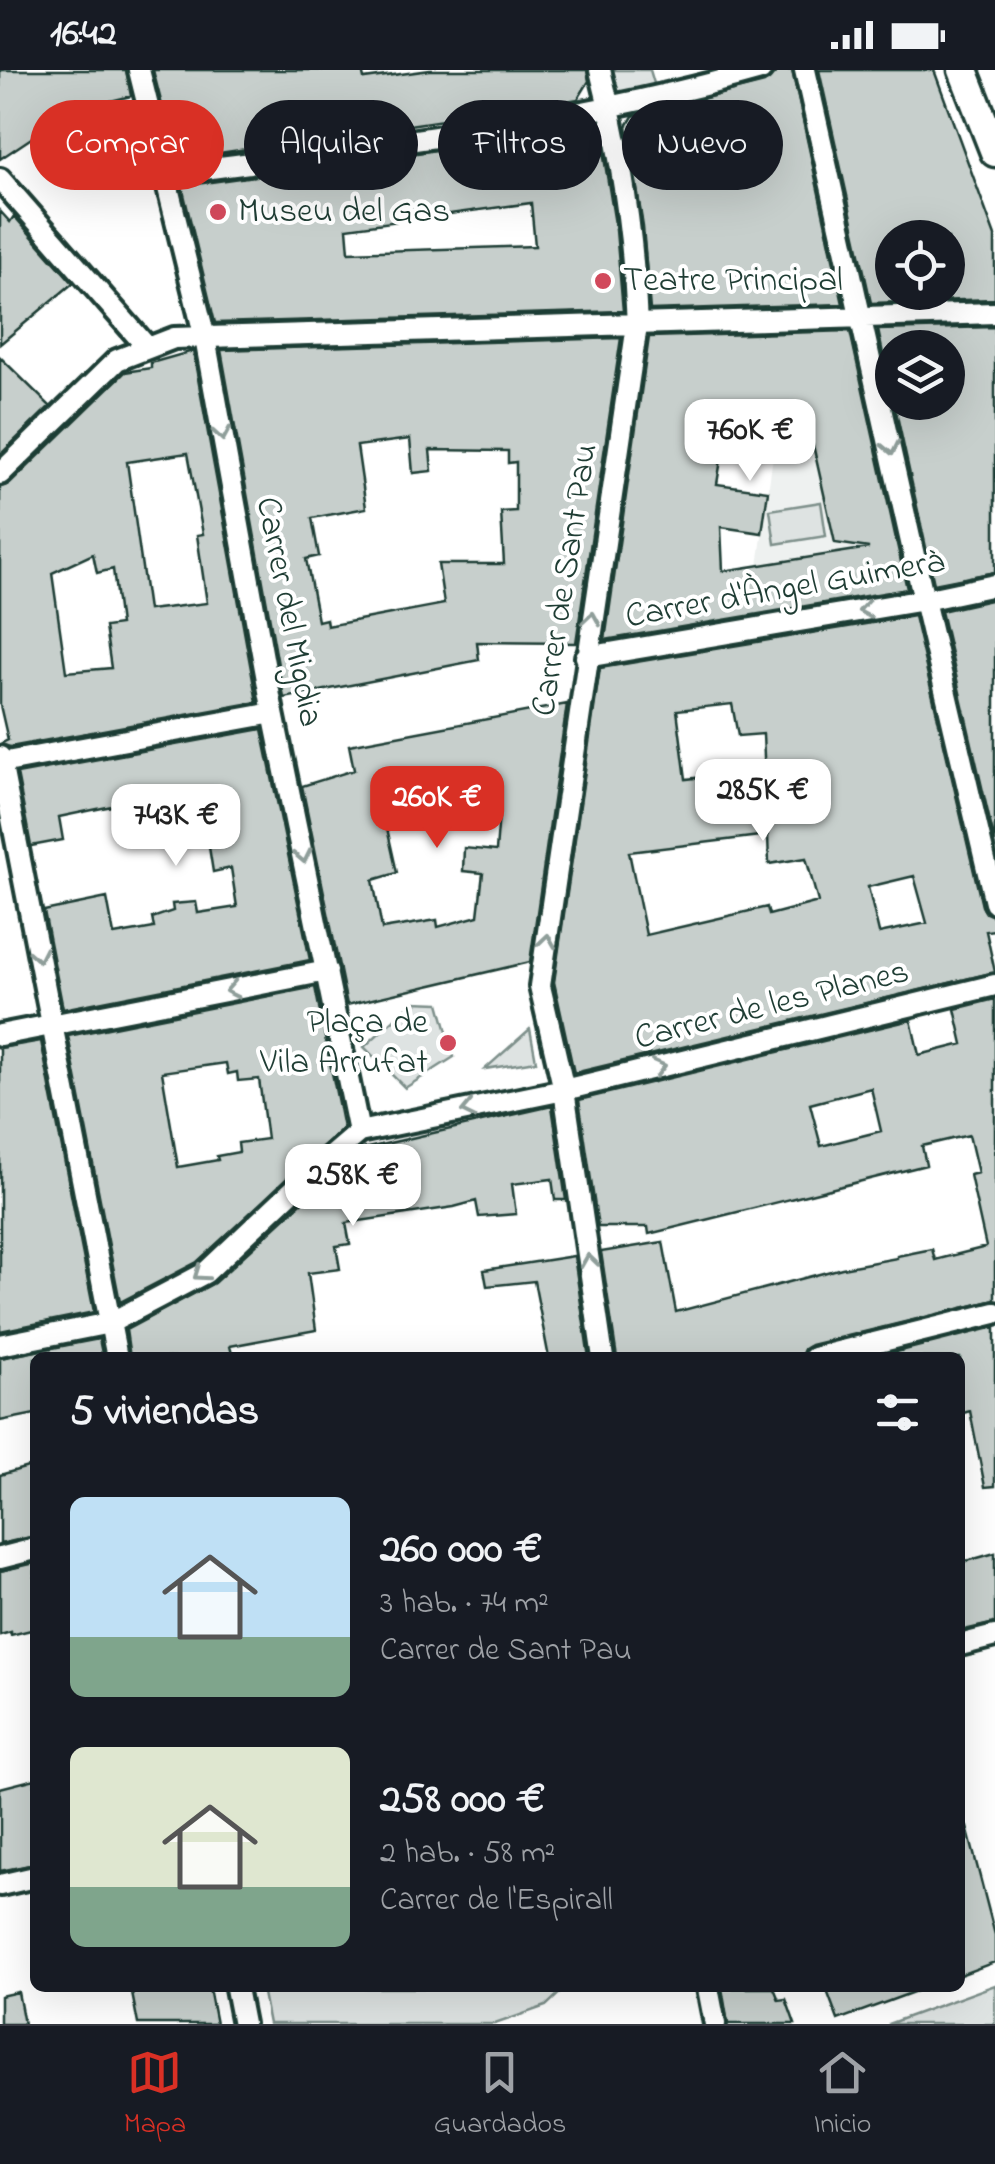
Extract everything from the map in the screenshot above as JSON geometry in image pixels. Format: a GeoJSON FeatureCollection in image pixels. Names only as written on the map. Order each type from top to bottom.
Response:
{"type":"FeatureCollection","features":[{"type":"Feature","properties":{"kind":"street","name":"Carrer del Migdia"},"geometry":{"type":"LineString","coordinates":[[139,70],[147,100]]}},
{"type":"Feature","properties":{"kind":"street","name":"Carrer de Sant Pau"},"geometry":{"type":"LineString","coordinates":[[600,70],[610,108],[635,272],[637,325],[540,986],[564,1090],[602,1352]]}},
{"type":"Feature","properties":{"kind":"street"},"geometry":{"type":"LineString","coordinates":[[224,166],[434,138],[610,108],[761,70]]}},
{"type":"Feature","properties":{"kind":"street"},"geometry":{"type":"LineString","coordinates":[[806,70],[995,902]]}},
{"type":"Feature","properties":{"kind":"street"},"geometry":{"type":"LineString","coordinates":[[963,70],[995,152]]}},
{"type":"Feature","properties":{"kind":"street"},"geometry":{"type":"LineString","coordinates":[[0,178],[146,346]]}},
{"type":"Feature","properties":{"kind":"street","name":"Carrer del Migdia"},"geometry":{"type":"LineString","coordinates":[[171,190],[205,338],[274,713],[359,1132]]}},
{"type":"Feature","properties":{"kind":"street"},"geometry":{"type":"LineString","coordinates":[[0,474],[117,360],[174,338],[995,313]]}},
{"type":"Feature","properties":{"kind":"street","name":"Carrer d'Àngel Guimerà"},"geometry":{"type":"LineString","coordinates":[[586,657],[995,585]]}},
{"type":"Feature","properties":{"kind":"street"},"geometry":{"type":"LineString","coordinates":[[116,1352],[1,760],[274,713]]}},
{"type":"Feature","properties":{"kind":"street"},"geometry":{"type":"LineString","coordinates":[[0,1035],[327,971]]}},
{"type":"Feature","properties":{"kind":"street","name":"Carrer de les Planes"},"geometry":{"type":"LineString","coordinates":[[359,1132],[564,1090],[995,985]]}},
{"type":"Feature","properties":{"kind":"street"},"geometry":{"type":"LineString","coordinates":[[0,1345],[110,1323],[205,1273],[359,1132]]}},
{"type":"Feature","properties":{"kind":"street"},"geometry":{"type":"LineString","coordinates":[[838,1352],[995,1313]]}},
{"type":"Feature","properties":{"kind":"street"},"geometry":{"type":"LineString","coordinates":[[0,1558],[30,1550]]}},
{"type":"Feature","properties":{"kind":"street"},"geometry":{"type":"LineString","coordinates":[[965,1644],[995,1636]]}},
{"type":"Feature","properties":{"kind":"street"},"geometry":{"type":"LineString","coordinates":[[0,1885],[30,1877]]}},
{"type":"Feature","properties":{"kind":"street"},"geometry":{"type":"LineString","coordinates":[[237,1992],[243,2024]]}},
{"type":"Feature","properties":{"kind":"street"},"geometry":{"type":"LineString","coordinates":[[709,1992],[715,2024]]}},
{"type":"Feature","properties":{"kind":"shaded area"},"geometry":{"type":"Polygon","coordinates":[[[604,70],[650,70],[655,87],[612,99],[604,70]]]}},
{"type":"Feature","properties":{"kind":"shaded area"},"geometry":{"type":"Polygon","coordinates":[[[874,439],[903,571],[828,589],[831,603],[772,612],[766,565],[758,566],[775,441],[874,439]]]}},
{"type":"Feature","properties":{"kind":"shaded area"},"geometry":{"type":"Polygon","coordinates":[[[821,502],[826,536],[775,544],[770,510],[821,502]]]}},
{"type":"Feature","properties":{"kind":"shaded area"},"geometry":{"type":"Polygon","coordinates":[[[413,1002],[439,1003],[454,1057],[405,1088],[364,1047],[413,1002]]]}},
{"type":"Feature","properties":{"kind":"shaded area"},"geometry":{"type":"Polygon","coordinates":[[[530,1029],[536,1061],[485,1069],[530,1029]]]}},
{"type":"Feature","properties":{"kind":"shaded area"},"geometry":{"type":"Polygon","coordinates":[[[995,1985],[995,2024],[888,2024],[995,1985]]]}},
{"type":"Feature","properties":{"kind":"shaded area"},"geometry":{"type":"Polygon","coordinates":[[[263,1992],[561,1992],[546,2006],[495,2024],[269,2024],[263,1992]]]}},
{"type":"Feature","properties":{"kind":"building"},"geometry":{"type":"Polygon","coordinates":[[[0,70],[126,70],[131,96],[115,100],[30,100],[30,139],[0,159],[0,70]]]}},
{"type":"Feature","properties":{"kind":"building"},"geometry":{"type":"Polygon","coordinates":[[[153,70],[362,70],[364,79],[430,70],[587,70],[589,81],[578,99],[572,100],[438,100],[438,121],[418,124],[418,100],[244,100],[244,149],[224,152],[224,100],[161,100],[153,70]]]}},
{"type":"Feature","properties":{"kind":"building"},"geometry":{"type":"Polygon","coordinates":[[[779,70],[792,70],[843,304],[650,310],[637,190],[783,190],[783,100],[697,100],[764,83],[779,70]]]}},
{"type":"Feature","properties":{"kind":"building"},"geometry":{"type":"Polygon","coordinates":[[[819,70],[934,70],[995,236],[995,299],[965,300],[965,220],[875,220],[875,303],[871,303],[819,70]]]}},
{"type":"Feature","properties":{"kind":"building"},"geometry":{"type":"Polygon","coordinates":[[[602,145],[616,230],[623,311],[215,323],[183,190],[224,190],[224,180],[244,177],[244,190],[418,190],[418,153],[438,150],[438,190],[602,190],[602,145]],[[531,203],[347,228],[349,252],[535,246],[531,203]]]}},
{"type":"Feature","properties":{"kind":"building"},"geometry":{"type":"Polygon","coordinates":[[[0,211],[10,222],[14,216],[73,283],[0,344],[0,211]]]}},
{"type":"Feature","properties":{"kind":"building"},"geometry":{"type":"Polygon","coordinates":[[[995,327],[995,572],[934,584],[898,420],[965,420],[965,330],[878,330],[995,327]]]}},
{"type":"Feature","properties":{"kind":"building"},"geometry":{"type":"Polygon","coordinates":[[[850,331],[907,589],[605,640],[649,337],[850,331]],[[728,417],[717,484],[768,491],[762,533],[721,527],[723,571],[869,548],[835,543],[813,445],[770,440],[772,425],[728,417]]]}},
{"type":"Feature","properties":{"kind":"building"},"geometry":{"type":"Polygon","coordinates":[[[621,338],[576,643],[477,642],[479,660],[284,698],[221,350],[621,338]],[[410,439],[357,446],[366,508],[312,518],[319,556],[306,559],[318,621],[326,619],[327,626],[444,604],[438,564],[504,564],[501,512],[516,511],[516,462],[508,463],[508,451],[430,450],[432,471],[413,473],[410,439]]]}},
{"type":"Feature","properties":{"kind":"building"},"geometry":{"type":"Polygon","coordinates":[[[193,351],[257,702],[10,747],[0,744],[8,740],[0,705],[0,487],[10,484],[125,372],[151,368],[151,363],[193,351]],[[188,453],[127,462],[148,610],[207,603],[197,535],[203,534],[188,453]],[[93,554],[52,573],[66,672],[111,668],[105,627],[120,625],[113,569],[97,573],[93,554]]]}},
{"type":"Feature","properties":{"kind":"building"},"geometry":{"type":"Polygon","coordinates":[[[0,357],[50,406],[0,455],[0,357]]]}},
{"type":"Feature","properties":{"kind":"building"},"geometry":{"type":"Polygon","coordinates":[[[995,599],[995,843],[941,611],[995,599]]]}},
{"type":"Feature","properties":{"kind":"building"},"geometry":{"type":"Polygon","coordinates":[[[914,616],[982,906],[986,913],[995,916],[995,930],[986,931],[995,972],[574,1073],[554,982],[600,668],[914,616]],[[732,704],[677,710],[686,779],[712,776],[718,808],[766,802],[763,734],[738,736],[732,704]],[[768,835],[629,852],[646,935],[767,907],[769,915],[818,902],[806,858],[769,864],[768,835]],[[914,876],[868,887],[879,933],[927,923],[914,876]]]}},
{"type":"Feature","properties":{"kind":"building"},"geometry":{"type":"Polygon","coordinates":[[[567,704],[530,962],[347,1005],[302,786],[354,770],[349,745],[567,704]],[[483,780],[389,796],[397,826],[387,828],[397,873],[373,880],[382,929],[437,920],[438,927],[478,916],[483,873],[463,871],[464,848],[496,851],[500,801],[483,800],[483,780]]]}},
{"type":"Feature","properties":{"kind":"building"},"geometry":{"type":"Polygon","coordinates":[[[262,729],[310,960],[63,1009],[44,911],[107,898],[114,935],[154,928],[152,918],[173,911],[172,904],[196,902],[198,913],[237,907],[231,868],[213,872],[206,828],[199,830],[196,815],[181,817],[179,809],[134,820],[131,802],[59,817],[63,840],[31,846],[17,774],[262,729]]]}},
{"type":"Feature","properties":{"kind":"building"},"geometry":{"type":"Polygon","coordinates":[[[315,987],[343,1128],[197,1262],[120,1302],[68,1036],[315,987]],[[226,1063],[162,1072],[178,1167],[218,1160],[217,1156],[239,1152],[238,1143],[267,1139],[259,1079],[238,1081],[237,1072],[228,1074],[226,1063]]]}},
{"type":"Feature","properties":{"kind":"building"},"geometry":{"type":"Polygon","coordinates":[[[995,999],[995,1300],[811,1345],[803,1352],[616,1352],[601,1252],[663,1242],[676,1312],[897,1256],[932,1249],[935,1260],[986,1247],[970,1175],[978,1173],[969,1135],[922,1146],[926,1165],[770,1204],[649,1234],[648,1227],[598,1227],[579,1100],[911,1020],[919,1055],[963,1044],[955,1009],[995,999]],[[871,1088],[810,1104],[821,1146],[881,1131],[871,1088]]]}},
{"type":"Feature","properties":{"kind":"building"},"geometry":{"type":"Polygon","coordinates":[[[41,1041],[94,1312],[0,1331],[0,1048],[41,1041]]]}},
{"type":"Feature","properties":{"kind":"building"},"geometry":{"type":"Polygon","coordinates":[[[552,1106],[566,1200],[555,1200],[552,1179],[512,1184],[516,1214],[479,1217],[476,1201],[346,1223],[350,1244],[336,1246],[340,1269],[308,1273],[316,1330],[230,1346],[232,1352],[129,1352],[126,1330],[214,1283],[359,1150],[552,1106]]]}},
{"type":"Feature","properties":{"kind":"building"},"geometry":{"type":"Polygon","coordinates":[[[574,1256],[588,1352],[548,1352],[534,1281],[487,1286],[484,1270],[574,1256]]]}},
{"type":"Feature","properties":{"kind":"building"},"geometry":{"type":"Polygon","coordinates":[[[995,1327],[995,1486],[985,1487],[970,1411],[965,1412],[965,1352],[897,1352],[995,1327]]]}},
{"type":"Feature","properties":{"kind":"building"},"geometry":{"type":"Polygon","coordinates":[[[99,1339],[102,1352],[31,1352],[99,1339]]]}},
{"type":"Feature","properties":{"kind":"building"},"geometry":{"type":"Polygon","coordinates":[[[30,1352],[30,1415],[0,1421],[0,1358],[30,1352]]]}},
{"type":"Feature","properties":{"kind":"building"},"geometry":{"type":"Polygon","coordinates":[[[30,1466],[30,1537],[0,1544],[0,1475],[30,1466]]]}},
{"type":"Feature","properties":{"kind":"building"},"geometry":{"type":"Polygon","coordinates":[[[995,1553],[995,1623],[965,1630],[965,1562],[995,1553]]]}},
{"type":"Feature","properties":{"kind":"building"},"geometry":{"type":"Polygon","coordinates":[[[30,1564],[30,1630],[0,1635],[0,1571],[30,1564]]]}},
{"type":"Feature","properties":{"kind":"building"},"geometry":{"type":"Polygon","coordinates":[[[30,1780],[30,1865],[0,1871],[0,1788],[30,1780]]]}},
{"type":"Feature","properties":{"kind":"building"},"geometry":{"type":"Polygon","coordinates":[[[965,1827],[995,1935],[995,1962],[965,1973],[965,1827]]]}},
{"type":"Feature","properties":{"kind":"building"},"geometry":{"type":"Polygon","coordinates":[[[18,1992],[24,2024],[0,2024],[0,1996],[18,1992]]]}},
{"type":"Feature","properties":{"kind":"building"},"geometry":{"type":"Polygon","coordinates":[[[132,1992],[210,1992],[216,2024],[138,2024],[132,1992]]]}},
{"type":"Feature","properties":{"kind":"building"},"geometry":{"type":"Polygon","coordinates":[[[723,1992],[776,1992],[779,2000],[786,1999],[795,2024],[728,2024],[723,1992]]]}},
{"type":"Feature","properties":{"kind":"building"},"geometry":{"type":"Polygon","coordinates":[[[828,1992],[914,1992],[838,2020],[828,1992]]]}},
{"type":"Feature","properties":{"kind":"place","name":"Museu del Gas"},"geometry":{"type":"Point","coordinates":[218,212]}},
{"type":"Feature","properties":{"kind":"place","name":"Teatre Principal"},"geometry":{"type":"Point","coordinates":[603,281]}},
{"type":"Feature","properties":{"kind":"place","name":"Plaça de Vila Arrufat"},"geometry":{"type":"Point","coordinates":[448,1043]}}]}
